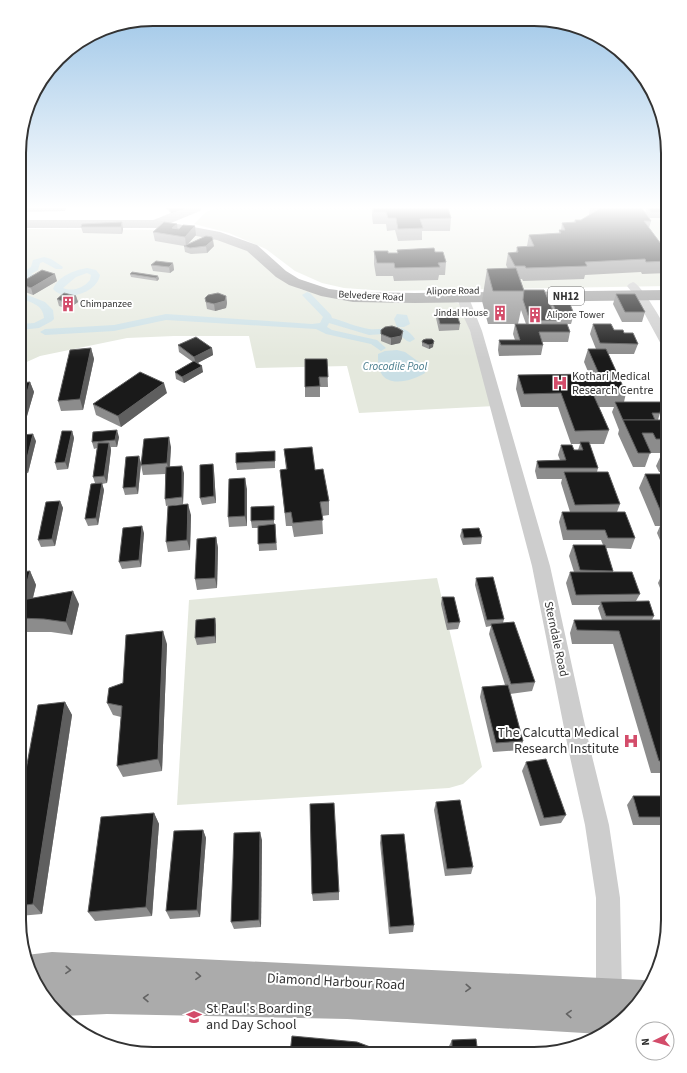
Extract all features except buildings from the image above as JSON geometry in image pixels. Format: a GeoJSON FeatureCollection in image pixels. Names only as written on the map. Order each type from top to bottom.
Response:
{"type":"FeatureCollection","features":[{"type":"Feature","properties":{"kind":"highway","name":"Belvedere Road"},"geometry":{"type":"LineString","coordinates":[[263,258],[281,274],[294,282],[326,293],[353,297],[637,291],[661,294]]}},
{"type":"Feature","properties":{"kind":"highway","name":"NH12"},"geometry":{"type":"LineString","coordinates":[[637,291],[661,287]]}},
{"type":"Feature","properties":{"kind":"main road","name":"Diamond Harbour Road"},"geometry":{"type":"LineString","coordinates":[[37,970],[52,969],[613,1015]]}},
{"type":"Feature","properties":{"kind":"main road","name":"Diamond Harbour Road"},"geometry":{"type":"LineString","coordinates":[[54,999],[107,997],[347,1002],[613,1015],[626,1008]]}},
{"type":"Feature","properties":{"kind":"street"},"geometry":{"type":"LineString","coordinates":[[637,291],[661,334]]}},
{"type":"Feature","properties":{"kind":"street","name":"Sterndale Road"},"geometry":{"type":"LineString","coordinates":[[463,294],[476,331],[541,566],[579,748],[597,825],[608,898],[613,1015]]}},
{"type":"Feature","properties":{"kind":"shaded area"},"geometry":{"type":"Polygon","coordinates":[[[26,258],[256,258],[279,278],[300,289],[333,298],[445,300],[461,304],[495,406],[359,413],[347,366],[256,368],[249,336],[174,336],[127,338],[40,356],[26,362],[26,258]]]}},
{"type":"Feature","properties":{"kind":"shaded area"},"geometry":{"type":"Polygon","coordinates":[[[278,258],[661,258],[661,286],[386,291],[344,288],[322,283],[295,271],[278,258]]]}},
{"type":"Feature","properties":{"kind":"shaded area"},"geometry":{"type":"Polygon","coordinates":[[[437,578],[482,767],[463,784],[449,788],[177,805],[189,600],[437,578]]]}},
{"type":"Feature","properties":{"kind":"water"},"geometry":{"type":"Polygon","coordinates":[[[397,314],[407,315],[410,324],[404,327],[397,327],[394,319],[397,314]]]}},
{"type":"Feature","properties":{"kind":"water","name":"Crocodile Pool"},"geometry":{"type":"Polygon","coordinates":[[[397,350],[405,352],[423,365],[425,373],[415,378],[402,381],[385,378],[379,368],[378,354],[385,351],[397,350]]]}},
{"type":"Feature","properties":{"kind":"waterway"},"geometry":{"type":"LineString","coordinates":[[38,277],[30,277],[26,273],[35,268],[36,262],[46,259],[59,267]]}},
{"type":"Feature","properties":{"kind":"waterway"},"geometry":{"type":"LineString","coordinates":[[59,286],[58,289],[62,292],[84,290],[95,280],[95,275],[93,272],[87,270],[78,272],[60,285]]}},
{"type":"Feature","properties":{"kind":"waterway"},"geometry":{"type":"LineString","coordinates":[[307,295],[328,317],[326,320]]}},
{"type":"Feature","properties":{"kind":"waterway"},"geometry":{"type":"LineString","coordinates":[[26,297],[42,304],[48,310],[49,319],[36,326],[26,327]]}},
{"type":"Feature","properties":{"kind":"waterway"},"geometry":{"type":"LineString","coordinates":[[45,332],[114,328],[166,317],[312,327],[323,325],[326,320]]}},
{"type":"Feature","properties":{"kind":"waterway"},"geometry":{"type":"LineString","coordinates":[[326,320],[369,332],[399,330],[405,333],[410,339]]}},
{"type":"Feature","properties":{"kind":"waterway"},"geometry":{"type":"LineString","coordinates":[[318,326],[329,332],[374,342],[381,348]]}},
{"type":"Feature","properties":{"kind":"place","name":"Chimpanzee"},"geometry":{"type":"Point","coordinates":[68,304]}},
{"type":"Feature","properties":{"kind":"place","name":"Jindal House"},"geometry":{"type":"Point","coordinates":[500,313]}},
{"type":"Feature","properties":{"kind":"place","name":"Alipore Tower"},"geometry":{"type":"Point","coordinates":[535,315]}},
{"type":"Feature","properties":{"kind":"place","name":"Kothari Medical Research Centre"},"geometry":{"type":"Point","coordinates":[560,383]}},
{"type":"Feature","properties":{"kind":"place","name":"The Calcutta Medical Research Institute"},"geometry":{"type":"Point","coordinates":[631,741]}},
{"type":"Feature","properties":{"kind":"place","name":"St Paul's Boarding and Day School"},"geometry":{"type":"Point","coordinates":[194,1017]}}]}
